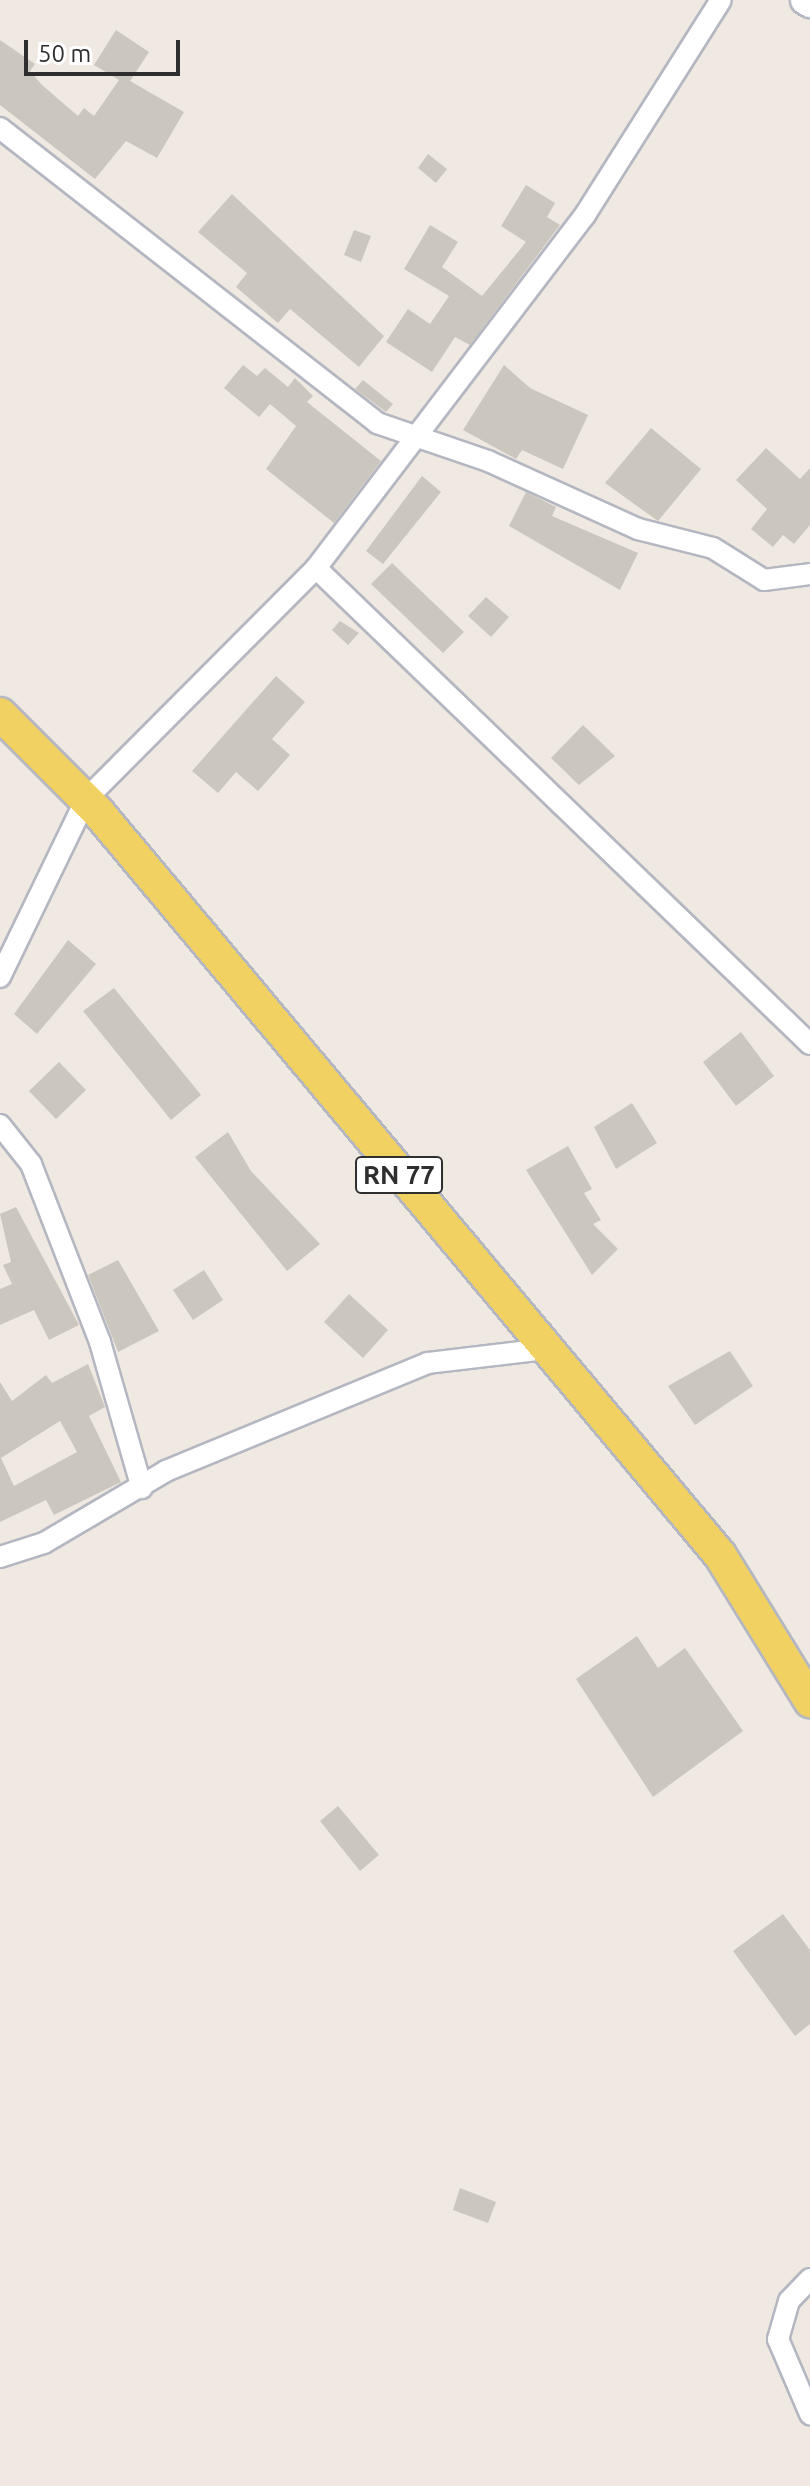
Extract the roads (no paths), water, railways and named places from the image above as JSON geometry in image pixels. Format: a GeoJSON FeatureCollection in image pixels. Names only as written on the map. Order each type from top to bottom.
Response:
{"type":"FeatureCollection","features":[{"type":"Feature","properties":{"kind":"main road"},"geometry":{"type":"LineString","coordinates":[[805,0],[810,3]]}},
{"type":"Feature","properties":{"kind":"main road","name":"RN 77"},"geometry":{"type":"LineString","coordinates":[[0,714],[86,799],[720,1555],[810,1701]]}},
{"type":"Feature","properties":{"kind":"main road","name":"RN 77"},"geometry":{"type":"LineString","coordinates":[[781,1650],[810,1685]]}},
{"type":"Feature","properties":{"kind":"street"},"geometry":{"type":"LineString","coordinates":[[0,977],[86,799],[316,568],[585,215],[721,0]]}},
{"type":"Feature","properties":{"kind":"street"},"geometry":{"type":"LineString","coordinates":[[0,128],[377,423],[413,440],[488,461],[638,529],[713,548],[764,580],[810,574]]}},
{"type":"Feature","properties":{"kind":"street"},"geometry":{"type":"LineString","coordinates":[[316,568],[810,1044]]}},
{"type":"Feature","properties":{"kind":"street"},"geometry":{"type":"LineString","coordinates":[[0,1125],[42,1194],[100,1342],[142,1488]]}},
{"type":"Feature","properties":{"kind":"street"},"geometry":{"type":"LineString","coordinates":[[0,1557],[44,1543],[179,1465],[428,1363],[546,1349]]}},
{"type":"Feature","properties":{"kind":"street"},"geometry":{"type":"LineString","coordinates":[[810,2279],[789,2301],[778,2339],[810,2414]]}}]}
